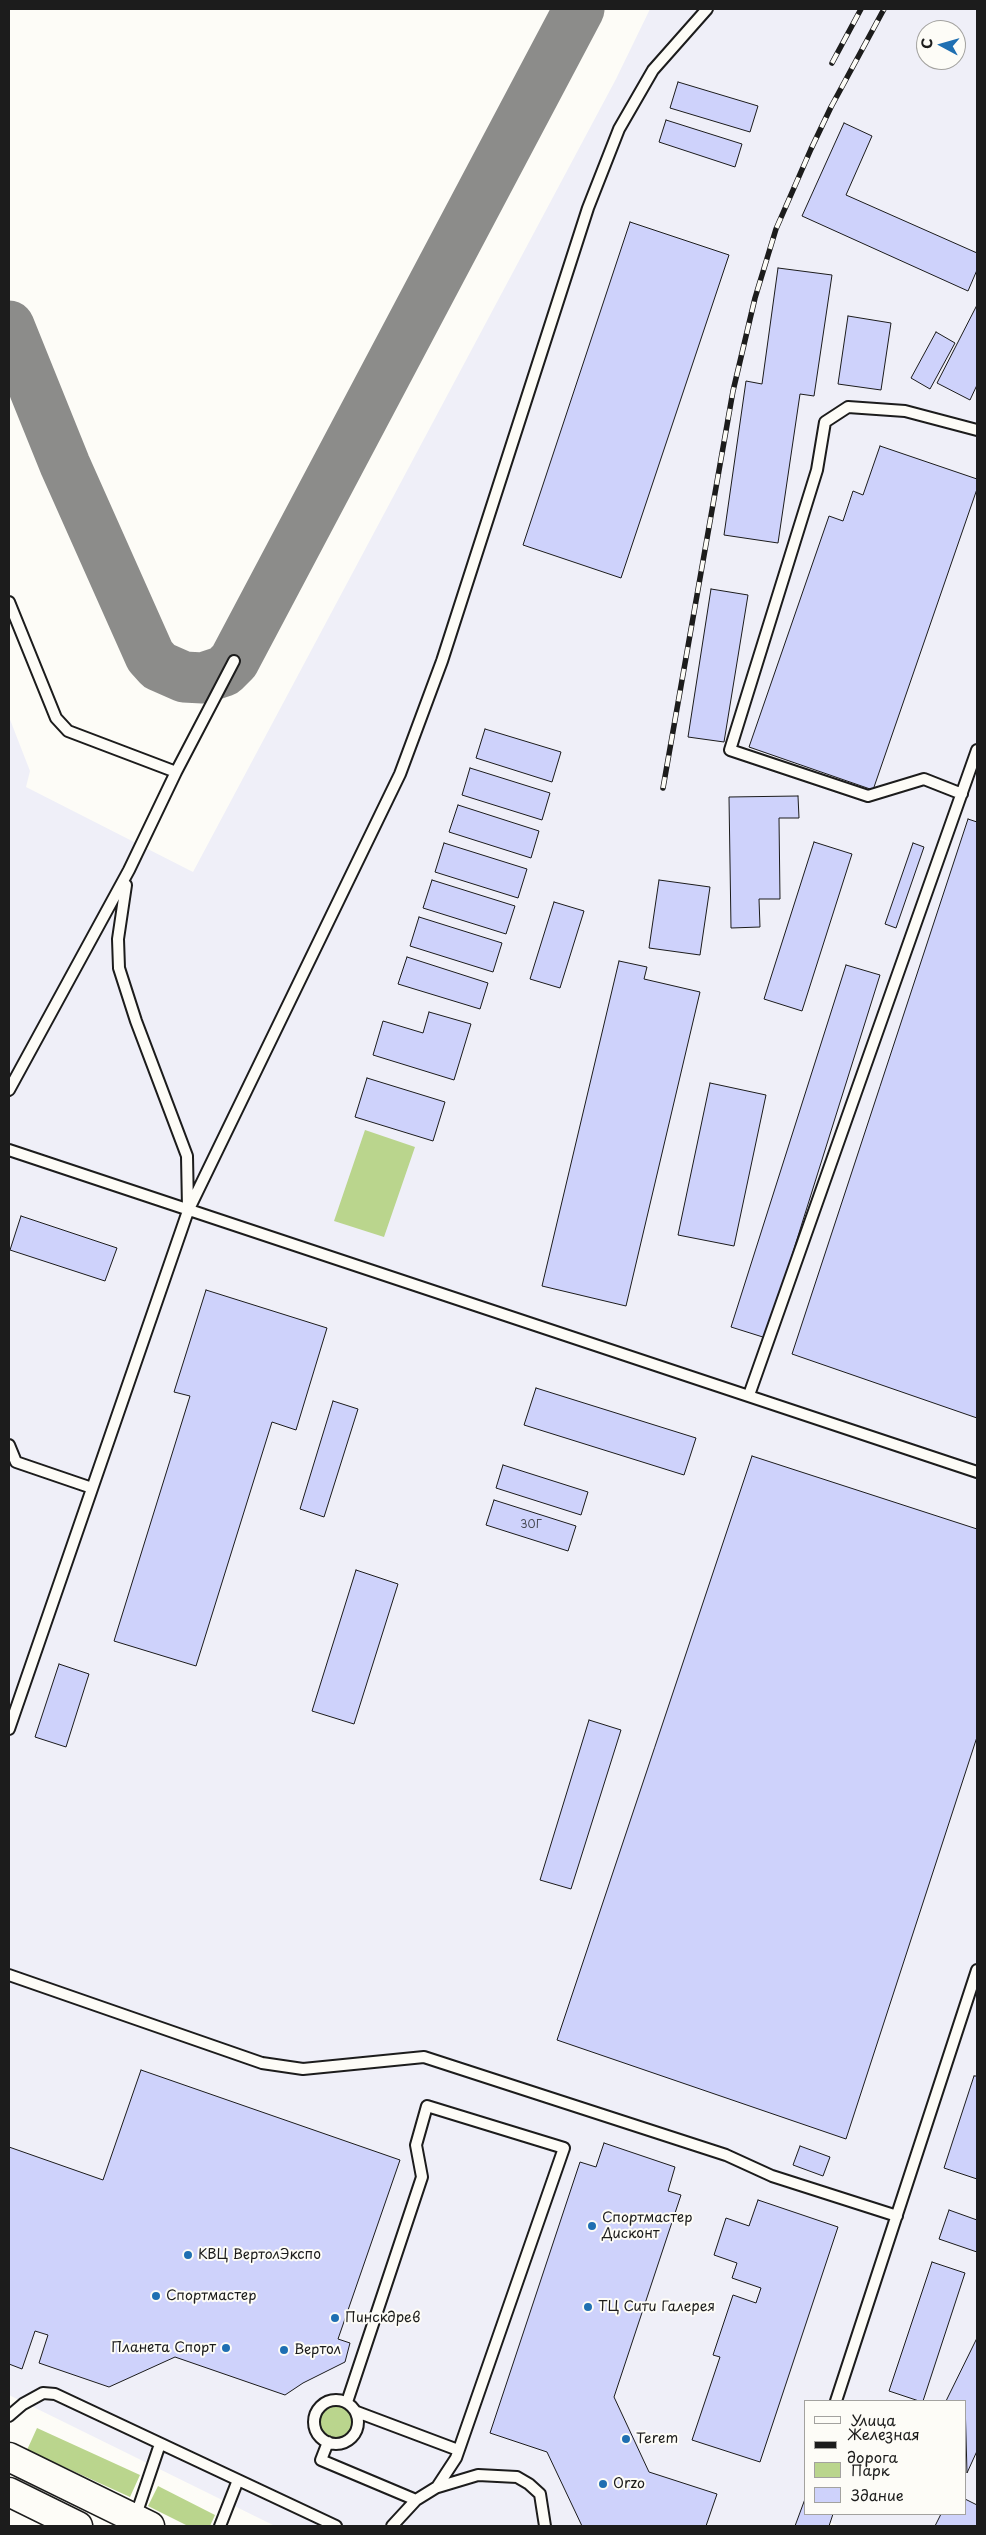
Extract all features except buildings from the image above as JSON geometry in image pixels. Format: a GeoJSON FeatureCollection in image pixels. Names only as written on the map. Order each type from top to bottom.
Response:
{"type":"FeatureCollection","features":[{"type":"Feature","properties":{"kind":"main road"},"geometry":{"type":"LineString","coordinates":[[9,2457],[142,2522]]}},
{"type":"Feature","properties":{"kind":"main road"},"geometry":{"type":"LineString","coordinates":[[9,2492],[78,2526]]}},
{"type":"Feature","properties":{"kind":"lane"},"geometry":{"type":"LineString","coordinates":[[9,1729],[188,1211],[400,774],[445,652],[588,208],[619,129],[653,70],[707,9]]}},
{"type":"Feature","properties":{"kind":"lane"},"geometry":{"type":"LineString","coordinates":[[962,794],[924,779],[868,796],[730,750],[817,470],[825,422],[848,407],[905,411],[977,430]]}},
{"type":"Feature","properties":{"kind":"lane"},"geometry":{"type":"LineString","coordinates":[[9,602],[56,718],[68,731],[176,772]]}},
{"type":"Feature","properties":{"kind":"lane"},"geometry":{"type":"LineString","coordinates":[[9,1090],[130,870],[176,772],[234,661]]}},
{"type":"Feature","properties":{"kind":"lane"},"geometry":{"type":"LineString","coordinates":[[749,1395],[977,750]]}},
{"type":"Feature","properties":{"kind":"lane"},"geometry":{"type":"LineString","coordinates":[[130,870],[122,901],[118,939],[118,968],[136,1022],[187,1156],[188,1211]]}},
{"type":"Feature","properties":{"kind":"lane"},"geometry":{"type":"LineString","coordinates":[[9,1150],[977,1472]]}},
{"type":"Feature","properties":{"kind":"lane"},"geometry":{"type":"LineString","coordinates":[[9,1445],[16,1462],[92,1488]]}},
{"type":"Feature","properties":{"kind":"lane"},"geometry":{"type":"LineString","coordinates":[[836,2400],[977,1970]]}},
{"type":"Feature","properties":{"kind":"lane"},"geometry":{"type":"LineString","coordinates":[[9,1975],[262,2063],[303,2069],[424,2057],[726,2155],[772,2176],[897,2216]]}},
{"type":"Feature","properties":{"kind":"lane"},"geometry":{"type":"LineString","coordinates":[[347,2402],[422,2177],[416,2145],[427,2106],[564,2148],[458,2450],[445,2477],[437,2487]]}},
{"type":"Feature","properties":{"kind":"lane"},"geometry":{"type":"LineString","coordinates":[[9,2416],[23,2404],[43,2393],[54,2394],[336,2526]]}},
{"type":"Feature","properties":{"kind":"lane"},"geometry":{"type":"LineString","coordinates":[[357,2412],[359,2424],[354,2435],[346,2442],[334,2444],[328,2442],[316,2431],[314,2420],[318,2408],[327,2401],[339,2399],[347,2402],[357,2412],[458,2450]]}},
{"type":"Feature","properties":{"kind":"lane"},"geometry":{"type":"LineString","coordinates":[[328,2442],[321,2460],[416,2500]]}},
{"type":"Feature","properties":{"kind":"lane"},"geometry":{"type":"LineString","coordinates":[[142,2522],[160,2444]]}},
{"type":"Feature","properties":{"kind":"lane"},"geometry":{"type":"LineString","coordinates":[[392,2526],[416,2500],[437,2487],[478,2475],[517,2477],[529,2484],[540,2494],[545,2526]]}},
{"type":"Feature","properties":{"kind":"lane"},"geometry":{"type":"LineString","coordinates":[[220,2526],[238,2480]]}},
{"type":"Feature","properties":{"kind":"shaded area"},"geometry":{"type":"Polygon","coordinates":[[[650,9],[977,9],[977,2526],[840,2526],[810,2515],[966,2515],[966,2400],[804,2400],[804,2513],[800,2512],[795,2526],[275,2526],[9,2395],[9,717],[30,771],[26,787],[193,872],[616,79],[650,9]]]}},
{"type":"Feature","properties":{"kind":"green space"},"geometry":{"type":"Polygon","coordinates":[[[365,1130],[415,1147],[384,1237],[334,1221],[365,1130]]]}},
{"type":"Feature","properties":{"kind":"green space"},"geometry":{"type":"Polygon","coordinates":[[[335,2404],[347,2410],[353,2422],[347,2434],[335,2440],[323,2434],[317,2422],[323,2410],[335,2404]]]}},
{"type":"Feature","properties":{"kind":"green space"},"geometry":{"type":"Polygon","coordinates":[[[37,2428],[140,2475],[130,2497],[27,2450],[37,2428]]]}},
{"type":"Feature","properties":{"kind":"green space"},"geometry":{"type":"Polygon","coordinates":[[[158,2486],[215,2515],[210,2526],[188,2526],[148,2506],[158,2486]]]}},
{"type":"Feature","properties":{"kind":"taxiway"},"geometry":{"type":"LineString","coordinates":[[9,326],[65,465],[150,656],[159,666],[184,677],[203,678],[224,671],[234,661],[579,9]]}},
{"type":"Feature","properties":{"kind":"railway"},"geometry":{"type":"LineString","coordinates":[[832,63],[861,9]]}},
{"type":"Feature","properties":{"kind":"railway"},"geometry":{"type":"LineString","coordinates":[[663,788],[733,391],[755,298],[776,229],[811,149],[831,107],[884,9]]}},
{"type":"Feature","properties":{"kind":"place","name":"Спортмастер Дисконт"},"geometry":{"type":"Point","coordinates":[592,2226]}},
{"type":"Feature","properties":{"kind":"place","name":"КВЦ ВертолЭкспо"},"geometry":{"type":"Point","coordinates":[188,2255]}},
{"type":"Feature","properties":{"kind":"place","name":"Спортмастер"},"geometry":{"type":"Point","coordinates":[156,2296]}},
{"type":"Feature","properties":{"kind":"place","name":"ТЦ Сити Галерея"},"geometry":{"type":"Point","coordinates":[588,2307]}},
{"type":"Feature","properties":{"kind":"place","name":"Пинскдрев"},"geometry":{"type":"Point","coordinates":[335,2318]}},
{"type":"Feature","properties":{"kind":"place","name":"Планета Спорт"},"geometry":{"type":"Point","coordinates":[226,2348]}},
{"type":"Feature","properties":{"kind":"place","name":"Вертол"},"geometry":{"type":"Point","coordinates":[284,2350]}},
{"type":"Feature","properties":{"kind":"place","name":"Terem"},"geometry":{"type":"Point","coordinates":[626,2439]}},
{"type":"Feature","properties":{"kind":"place","name":"Orzo"},"geometry":{"type":"Point","coordinates":[603,2484]}}]}
